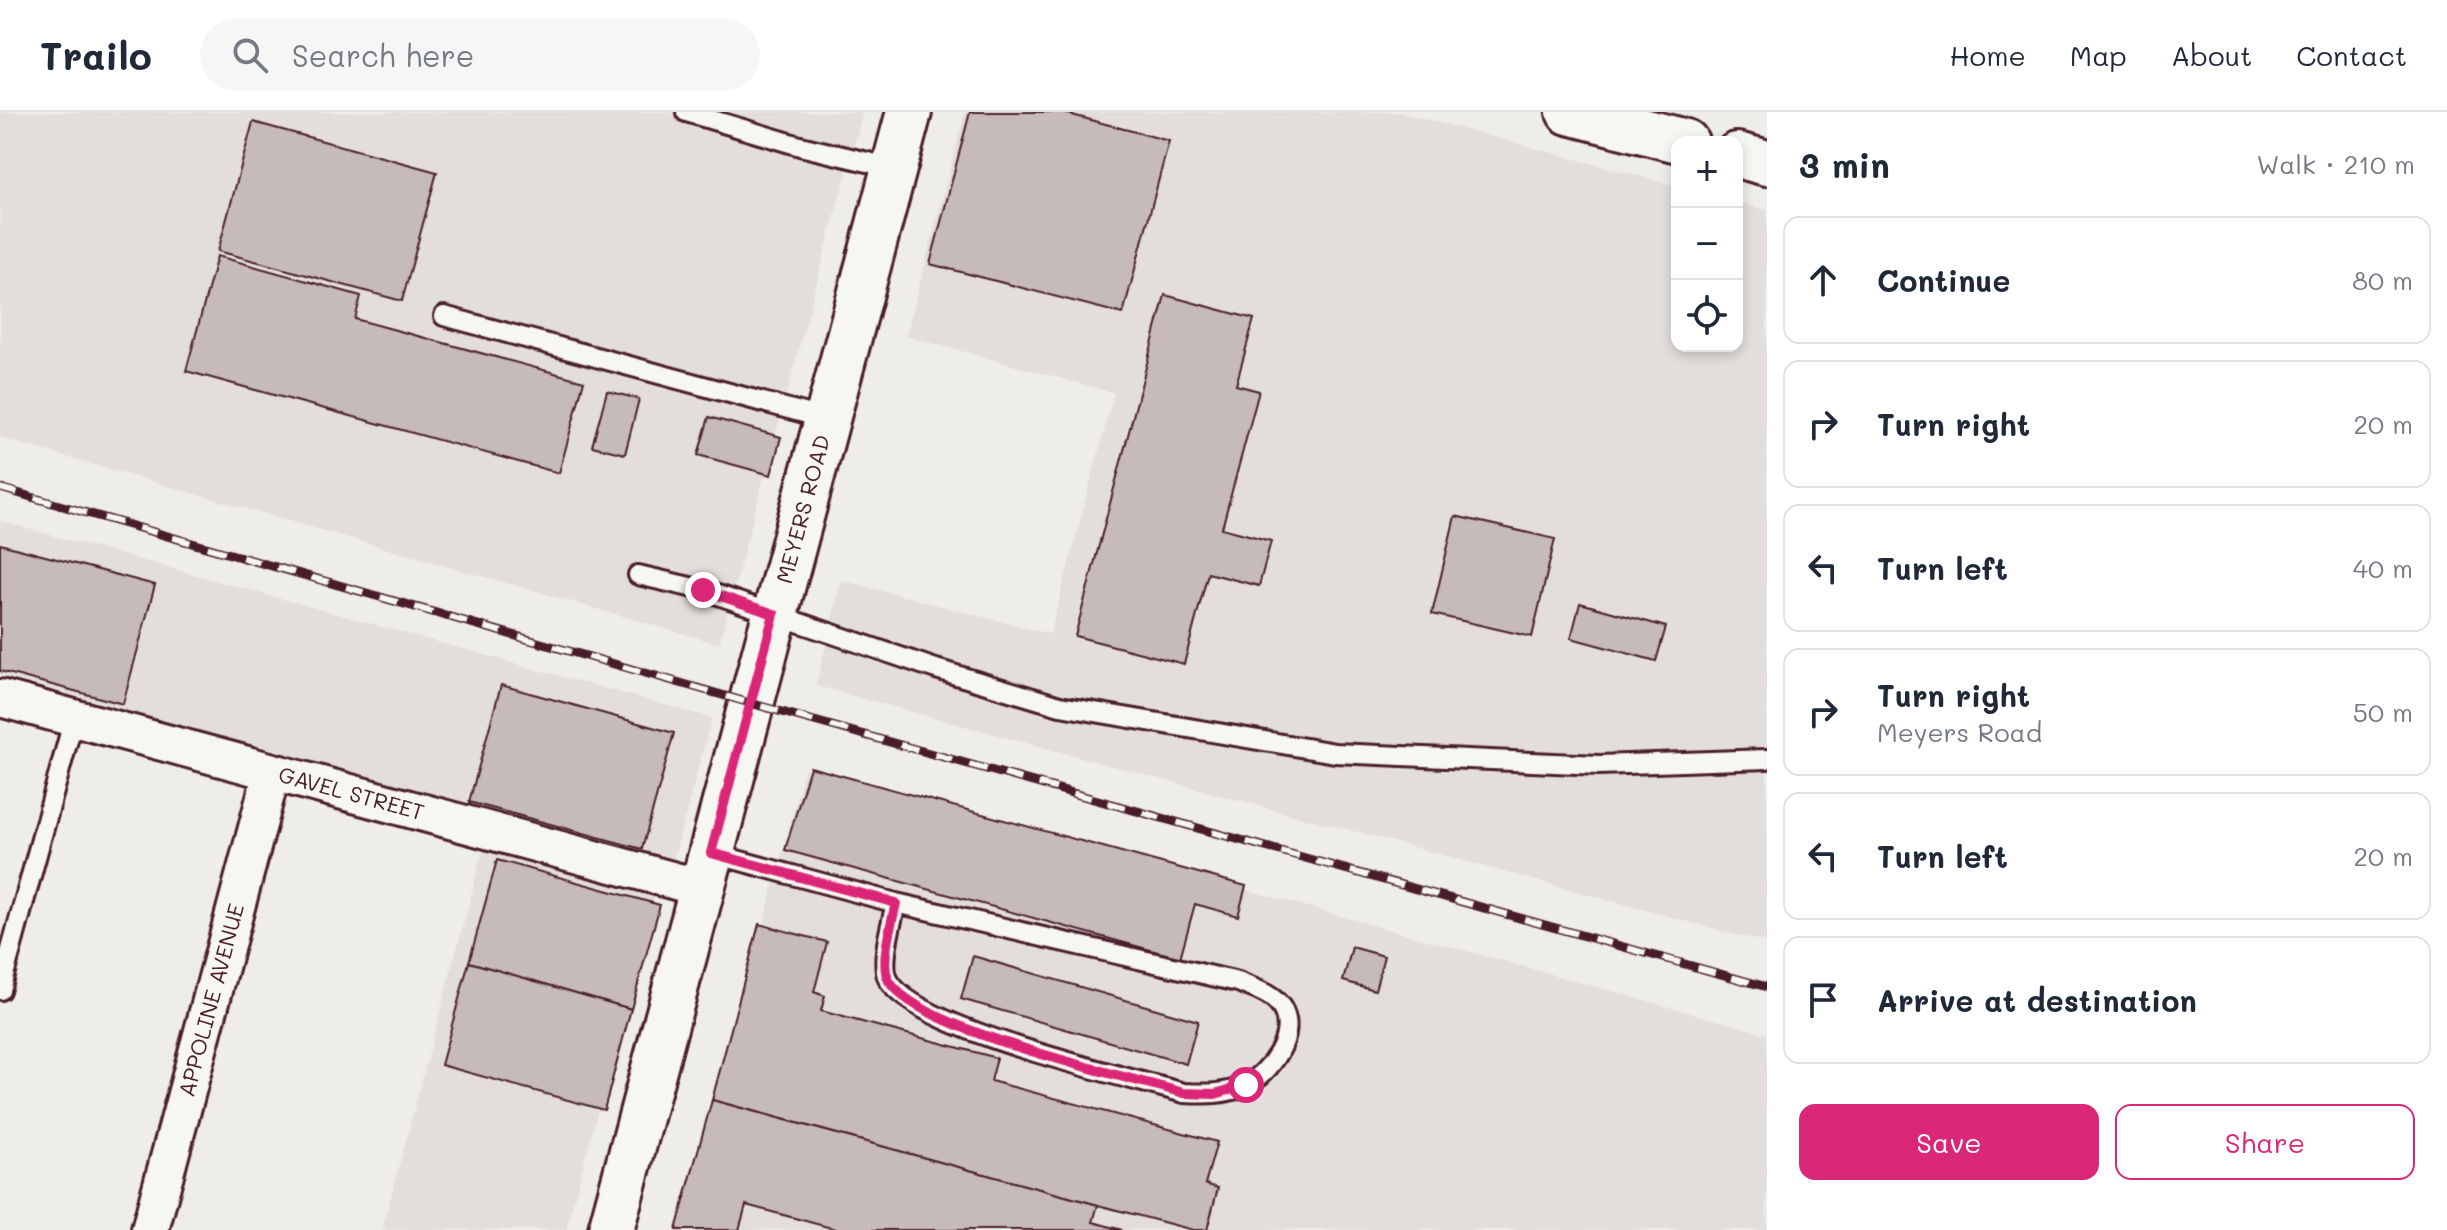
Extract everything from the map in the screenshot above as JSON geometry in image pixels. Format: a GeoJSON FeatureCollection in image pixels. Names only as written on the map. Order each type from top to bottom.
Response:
{"type":"FeatureCollection","features":[{"type":"Feature","properties":{"kind":"street","name":"MEYERS ROAD"},"geometry":{"type":"LineString","coordinates":[[611,1230],[909,112]]}},
{"type":"Feature","properties":{"kind":"street"},"geometry":{"type":"LineString","coordinates":[[1569,112],[1671,138]]}},
{"type":"Feature","properties":{"kind":"street"},"geometry":{"type":"LineString","coordinates":[[1743,157],[1767,163]]}},
{"type":"Feature","properties":{"kind":"street","name":"GAVEL STREET"},"geometry":{"type":"LineString","coordinates":[[0,698],[272,772],[706,871]]}},
{"type":"Feature","properties":{"kind":"street","name":"APPOLINE AVENUE"},"geometry":{"type":"LineString","coordinates":[[150,1230],[272,772]]}},
{"type":"Feature","properties":{"kind":"lane"},"geometry":{"type":"LineString","coordinates":[[686,112],[800,146],[893,168]]}},
{"type":"Feature","properties":{"kind":"lane"},"geometry":{"type":"LineString","coordinates":[[444,316],[826,419]]}},
{"type":"Feature","properties":{"kind":"lane"},"geometry":{"type":"LineString","coordinates":[[638,575],[703,590],[936,669],[1060,706],[1335,753],[1599,765],[1767,759]]}},
{"type":"Feature","properties":{"kind":"lane"},"geometry":{"type":"LineString","coordinates":[[0,990],[74,718]]}},
{"type":"Feature","properties":{"kind":"lane"},"geometry":{"type":"LineString","coordinates":[[706,871],[896,903],[1238,982],[1269,995],[1283,1010],[1286,1037],[1271,1065],[1246,1085],[1215,1094],[1184,1093],[961,1027],[910,1001],[889,980],[885,962],[896,903]]}},
{"type":"Feature","properties":{"kind":"shaded area"},"geometry":{"type":"Polygon","coordinates":[[[0,112],[863,112],[719,644],[0,438],[0,112]]]}},
{"type":"Feature","properties":{"kind":"shaded area"},"geometry":{"type":"Polygon","coordinates":[[[965,112],[1400,112],[1671,184],[1671,352],[1743,352],[1743,204],[1767,210],[1767,943],[816,686],[841,580],[1050,634],[1114,393],[906,336],[965,112]]]}},
{"type":"Feature","properties":{"kind":"shaded area"},"geometry":{"type":"Polygon","coordinates":[[[0,521],[712,718],[673,861],[0,675],[0,521]]]}},
{"type":"Feature","properties":{"kind":"shaded area"},"geometry":{"type":"Polygon","coordinates":[[[805,768],[1767,1034],[1767,1230],[682,1230],[805,768]]]}},
{"type":"Feature","properties":{"kind":"shaded area"},"geometry":{"type":"Polygon","coordinates":[[[484,846],[656,892],[566,1230],[382,1230],[484,846]]]}},
{"type":"Feature","properties":{"kind":"building"},"geometry":{"type":"Polygon","coordinates":[[[970,112],[1061,112],[1169,141],[1123,314],[930,264],[970,112]]]}},
{"type":"Feature","properties":{"kind":"building"},"geometry":{"type":"Polygon","coordinates":[[[253,122],[437,172],[402,301],[218,251],[253,122]]]}},
{"type":"Feature","properties":{"kind":"building"},"geometry":{"type":"Polygon","coordinates":[[[217,256],[361,296],[355,319],[584,381],[559,473],[186,371],[217,256]]]}},
{"type":"Feature","properties":{"kind":"building"},"geometry":{"type":"Polygon","coordinates":[[[1165,295],[1254,319],[1236,385],[1259,391],[1222,528],[1271,541],[1259,586],[1208,573],[1184,664],[1075,636],[1165,295]]]}},
{"type":"Feature","properties":{"kind":"building"},"geometry":{"type":"Polygon","coordinates":[[[607,391],[639,399],[625,454],[592,446],[607,391]]]}},
{"type":"Feature","properties":{"kind":"building"},"geometry":{"type":"Polygon","coordinates":[[[709,417],[781,437],[771,475],[698,455],[709,417]]]}},
{"type":"Feature","properties":{"kind":"building"},"geometry":{"type":"Polygon","coordinates":[[[1455,516],[1555,539],[1532,637],[1432,614],[1455,516]]]}},
{"type":"Feature","properties":{"kind":"building"},"geometry":{"type":"Polygon","coordinates":[[[0,544],[155,585],[123,704],[0,671],[0,544]]]}},
{"type":"Feature","properties":{"kind":"building"},"geometry":{"type":"Polygon","coordinates":[[[1580,603],[1666,627],[1656,661],[1571,638],[1580,603]]]}},
{"type":"Feature","properties":{"kind":"building"},"geometry":{"type":"Polygon","coordinates":[[[501,685],[674,733],[642,849],[469,802],[501,685]]]}},
{"type":"Feature","properties":{"kind":"building"},"geometry":{"type":"Polygon","coordinates":[[[810,767],[1246,886],[1238,916],[1195,904],[1180,958],[785,850],[810,767]]]}},
{"type":"Feature","properties":{"kind":"building"},"geometry":{"type":"Polygon","coordinates":[[[497,860],[660,905],[631,1009],[469,962],[497,860]]]}},
{"type":"Feature","properties":{"kind":"building"},"geometry":{"type":"Polygon","coordinates":[[[759,924],[827,942],[814,992],[825,996],[821,1011],[997,1058],[991,1081],[1217,1142],[1205,1184],[1218,1188],[1207,1230],[1193,1230],[712,1100],[759,924]]]}},
{"type":"Feature","properties":{"kind":"building"},"geometry":{"type":"Polygon","coordinates":[[[1352,947],[1384,956],[1375,990],[1343,981],[1352,947]]]}},
{"type":"Feature","properties":{"kind":"building"},"geometry":{"type":"Polygon","coordinates":[[[973,956],[1198,1021],[1186,1064],[961,999],[973,956]]]}},
{"type":"Feature","properties":{"kind":"building"},"geometry":{"type":"Polygon","coordinates":[[[469,962],[631,1009],[604,1110],[441,1065],[469,962]]]}},
{"type":"Feature","properties":{"kind":"building"},"geometry":{"type":"Polygon","coordinates":[[[712,1100],[1098,1205],[1093,1222],[1122,1230],[839,1230],[746,1205],[739,1230],[676,1230],[712,1100]]]}},
{"type":"Feature","properties":{"kind":"railway"},"geometry":{"type":"LineString","coordinates":[[0,488],[750,703],[1767,987]]}},
{"type":"Feature","properties":{"kind":"route"},"geometry":{"type":"LineString","coordinates":[[703,590],[774,614],[711,853],[896,903],[885,962],[889,980],[910,1001],[948,1022],[1001,1041],[1184,1093],[1215,1094],[1246,1085]]}}]}
